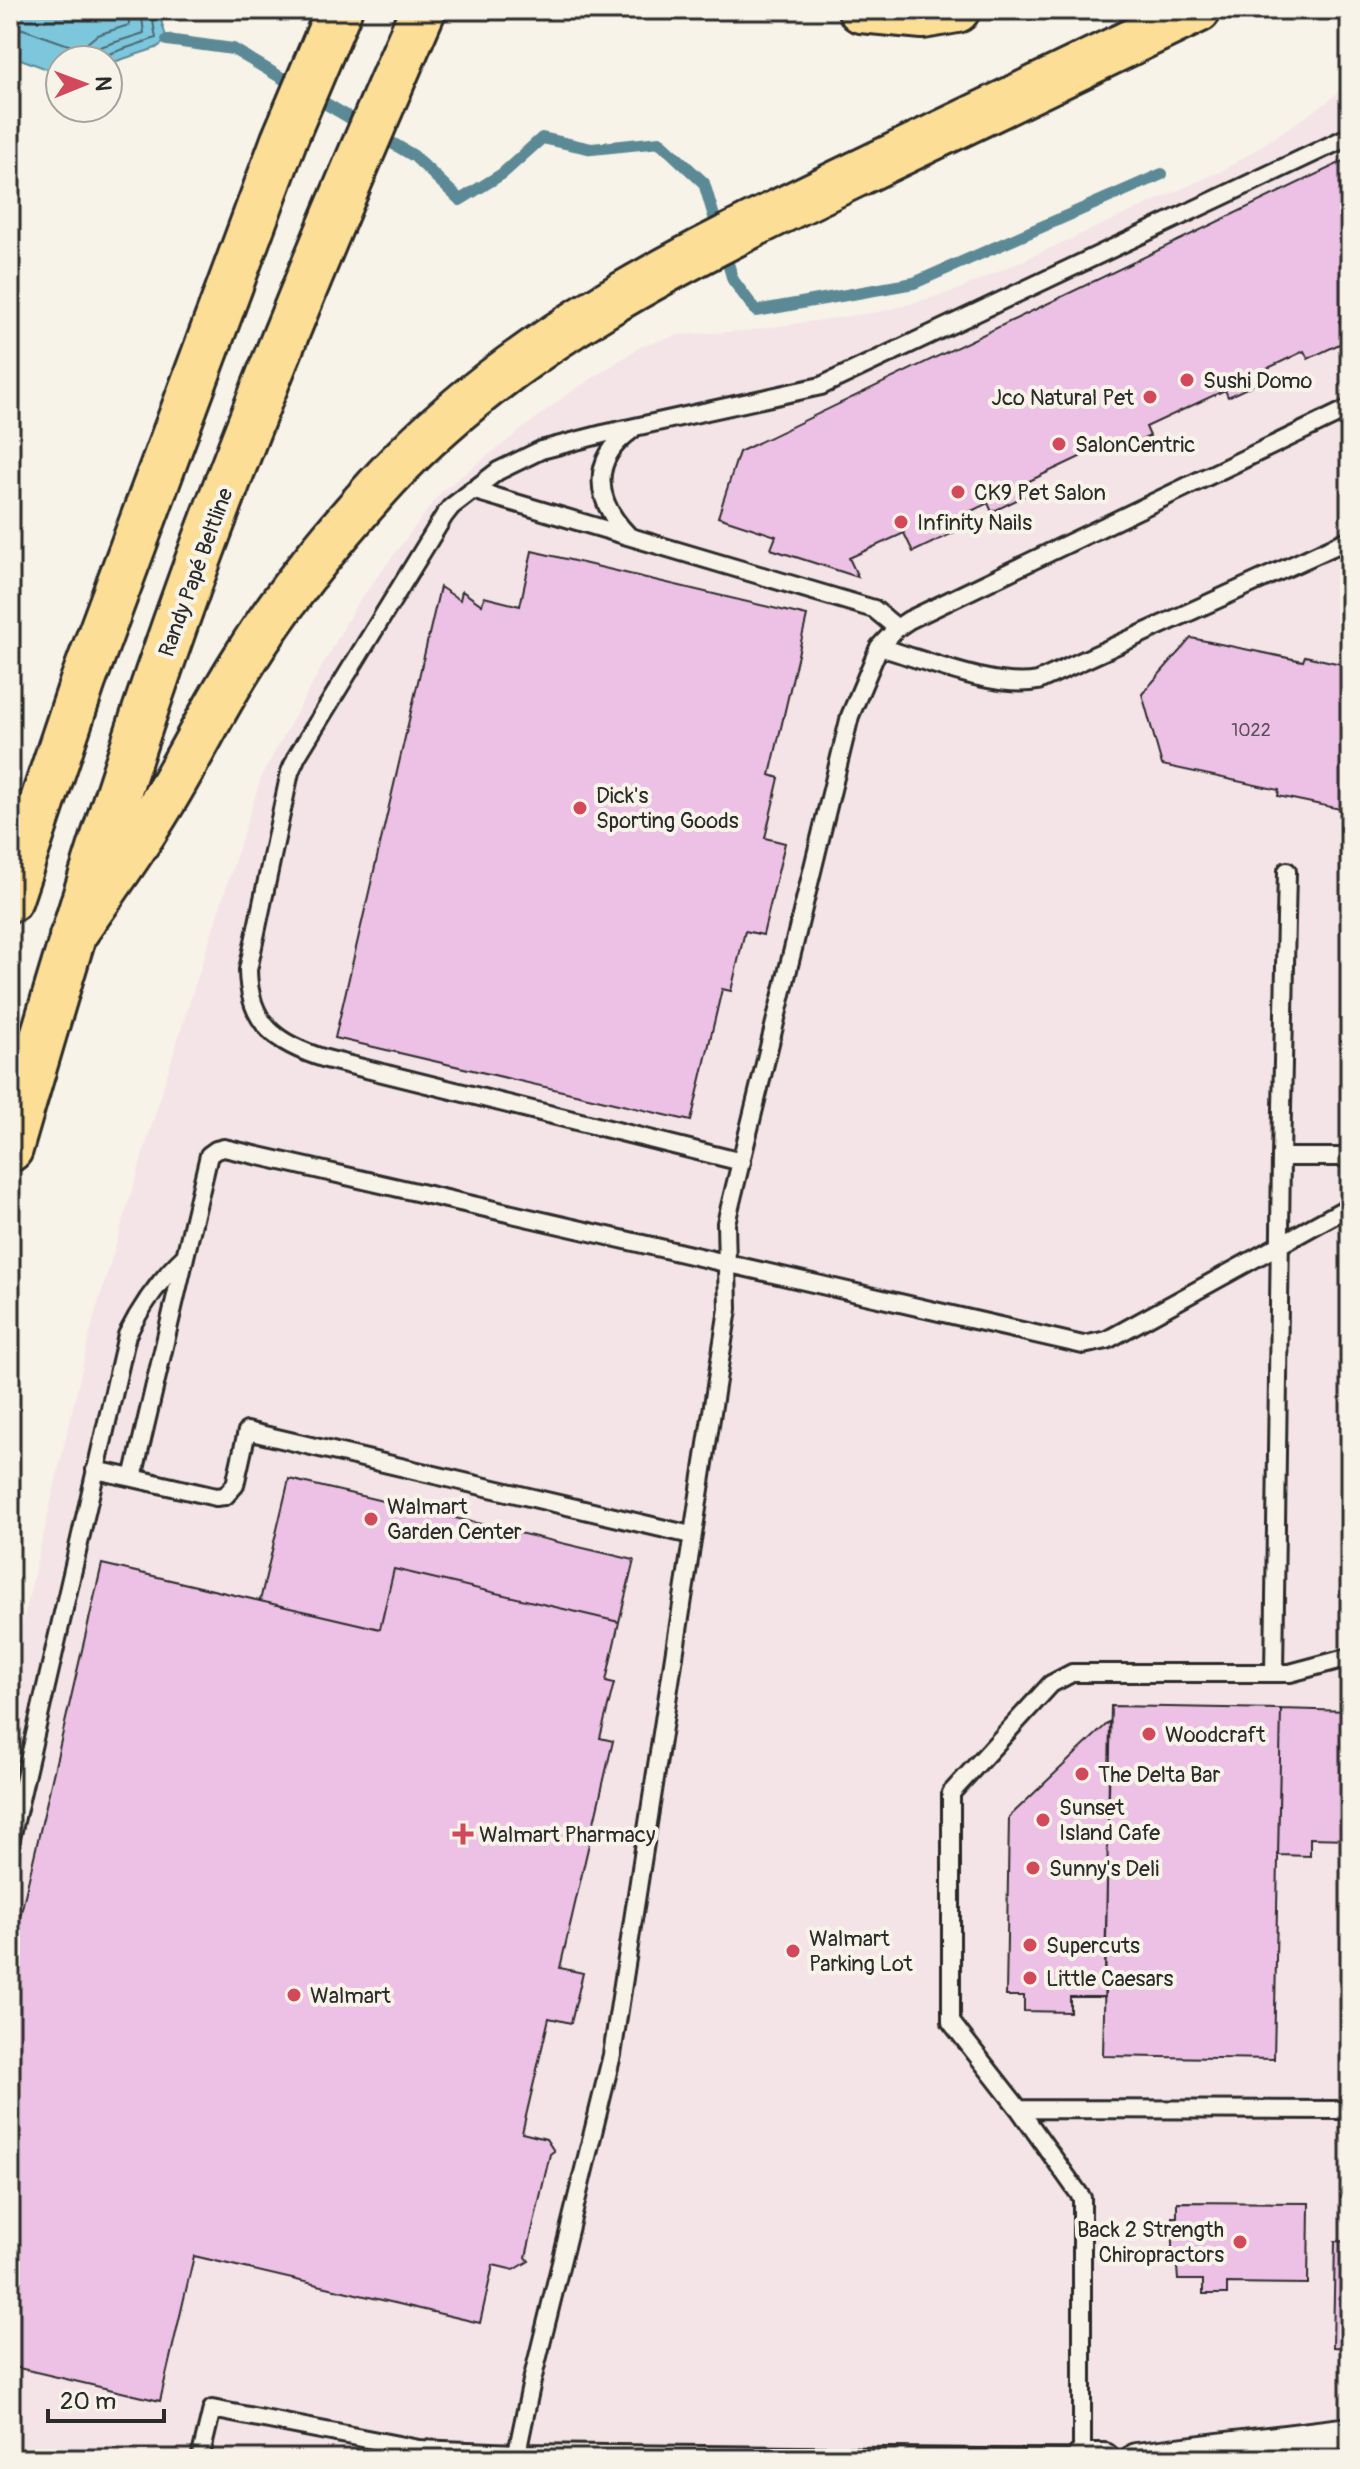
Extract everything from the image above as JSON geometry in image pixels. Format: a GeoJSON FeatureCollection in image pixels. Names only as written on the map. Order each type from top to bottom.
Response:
{"type":"FeatureCollection","features":[{"type":"Feature","properties":{"kind":"highway"},"geometry":{"type":"LineString","coordinates":[[10,899],[83,681],[284,140],[339,10]]}},
{"type":"Feature","properties":{"kind":"highway","name":"Randy Papé Beltline"},"geometry":{"type":"LineString","coordinates":[[10,1149],[72,937],[193,575],[263,390],[423,10]]}},
{"type":"Feature","properties":{"kind":"highway"},"geometry":{"type":"LineString","coordinates":[[861,10],[923,16],[957,10]]}},
{"type":"Feature","properties":{"kind":"highway"},"geometry":{"type":"LineString","coordinates":[[72,937],[158,809],[267,625],[388,477],[475,395],[532,352],[619,297],[692,257],[1198,10]]}},
{"type":"Feature","properties":{"kind":"street"},"geometry":{"type":"LineString","coordinates":[[1136,2459],[1350,2433]]}},
{"type":"Feature","properties":{"kind":"street"},"geometry":{"type":"LineString","coordinates":[[1082,2459],[1104,2459]]}},
{"type":"Feature","properties":{"kind":"lane"},"geometry":{"type":"LineString","coordinates":[[742,1162],[326,1059],[285,1043],[270,1032],[255,1010],[249,990],[248,970],[293,763],[444,516],[498,471],[541,450],[821,386],[1350,136]]}},
{"type":"Feature","properties":{"kind":"lane"},"geometry":{"type":"LineString","coordinates":[[516,2456],[612,2055],[728,1309],[726,1223],[850,716],[879,647],[897,628],[1350,408]]}},
{"type":"Feature","properties":{"kind":"lane"},"geometry":{"type":"LineString","coordinates":[[631,537],[610,515],[604,502],[602,473],[612,446],[636,427]]}},
{"type":"Feature","properties":{"kind":"lane"},"geometry":{"type":"LineString","coordinates":[[472,490],[874,609],[897,628]]}},
{"type":"Feature","properties":{"kind":"lane"},"geometry":{"type":"LineString","coordinates":[[879,647],[1001,682],[1038,681],[1350,539]]}},
{"type":"Feature","properties":{"kind":"lane"},"geometry":{"type":"LineString","coordinates":[[1274,1673],[1287,871]]}},
{"type":"Feature","properties":{"kind":"lane"},"geometry":{"type":"LineString","coordinates":[[133,1478],[209,1155],[224,1148],[1083,1345],[1107,1340],[1350,1206]]}},
{"type":"Feature","properties":{"kind":"lane"},"geometry":{"type":"LineString","coordinates":[[1281,1157],[1350,1157]]}},
{"type":"Feature","properties":{"kind":"lane"},"geometry":{"type":"LineString","coordinates":[[10,1843],[127,1335],[160,1281],[185,1256]]}},
{"type":"Feature","properties":{"kind":"lane"},"geometry":{"type":"LineString","coordinates":[[95,1470],[216,1497],[225,1496],[235,1485],[247,1431],[691,1535]]}},
{"type":"Feature","properties":{"kind":"lane"},"geometry":{"type":"LineString","coordinates":[[200,2459],[212,2409],[397,2446],[516,2456],[1082,2459],[1082,2198],[1019,2109],[951,2022],[951,1793],[1051,1684],[1072,1673],[1298,1672],[1350,1657]]}},
{"type":"Feature","properties":{"kind":"lane"},"geometry":{"type":"LineString","coordinates":[[1019,2109],[1350,2110]]}},
{"type":"Feature","properties":{"kind":"shaded area"},"geometry":{"type":"Polygon","coordinates":[[[1350,81],[1350,2459],[10,2459],[10,1677],[94,1317],[262,775],[355,607],[441,492],[565,396],[642,346],[678,335],[744,331],[885,311],[955,291],[1228,168],[1326,103],[1350,81]]]}},
{"type":"Feature","properties":{"kind":"water"},"geometry":{"type":"Polygon","coordinates":[[[10,10],[158,10],[167,40],[156,48],[124,59],[124,44],[44,44],[44,68],[10,55],[10,10]]]}},
{"type":"Feature","properties":{"kind":"building"},"geometry":{"type":"Polygon","coordinates":[[[1350,158],[1350,316],[1339,321],[1348,340],[1308,359],[1304,351],[1264,370],[1268,378],[1228,397],[1225,390],[1146,427],[1150,436],[1112,454],[1107,444],[1025,483],[1031,493],[992,512],[988,503],[948,522],[953,533],[913,552],[904,533],[849,558],[858,577],[771,549],[776,536],[718,517],[739,452],[1350,158]]]}},
{"type":"Feature","properties":{"kind":"building","name":"Dick's Sporting Goods"},"geometry":{"type":"Polygon","coordinates":[[[532,551],[807,616],[770,775],[779,778],[765,838],[785,843],[763,935],[745,931],[731,991],[722,989],[691,1121],[335,1038],[440,587],[460,600],[462,591],[482,605],[484,597],[520,606],[532,551]]]}},
{"type":"Feature","properties":{"kind":"building"},"geometry":{"type":"Polygon","coordinates":[[[1191,638],[1303,661],[1305,656],[1350,666],[1350,811],[1278,796],[1279,790],[1162,765],[1142,694],[1191,638]]]}},
{"type":"Feature","properties":{"kind":"building","name":"Walmart Garden Center"},"geometry":{"type":"Polygon","coordinates":[[[289,1479],[634,1560],[619,1622],[394,1569],[380,1629],[260,1601],[289,1479]]]}},
{"type":"Feature","properties":{"kind":"building","name":"Walmart"},"geometry":{"type":"Polygon","coordinates":[[[102,1564],[380,1629],[394,1569],[619,1622],[606,1681],[614,1683],[600,1738],[613,1741],[560,1968],[583,1973],[571,2023],[549,2018],[522,2133],[546,2139],[554,2151],[550,2154],[526,2257],[529,2261],[514,2270],[493,2265],[480,2323],[194,2256],[160,2401],[10,2366],[10,1960],[102,1564]]]}},
{"type":"Feature","properties":{"kind":"building"},"geometry":{"type":"Polygon","coordinates":[[[1111,1706],[1281,1709],[1274,2059],[1103,2056],[1111,1706]]]}},
{"type":"Feature","properties":{"kind":"building"},"geometry":{"type":"Polygon","coordinates":[[[1281,1709],[1350,1711],[1350,1839],[1310,1838],[1310,1856],[1278,1855],[1281,1709]]]}},
{"type":"Feature","properties":{"kind":"building"},"geometry":{"type":"Polygon","coordinates":[[[1110,1721],[1105,1997],[1070,1997],[1070,2012],[1024,2011],[1024,1996],[1006,1996],[1009,1817],[1110,1721]]]}},
{"type":"Feature","properties":{"kind":"building","name":"Back 2 Strength Chiropractors"},"geometry":{"type":"Polygon","coordinates":[[[1177,2202],[1309,2203],[1308,2284],[1227,2283],[1227,2294],[1203,2294],[1203,2280],[1178,2280],[1177,2267],[1172,2266],[1172,2217],[1177,2217],[1177,2202]]]}},
{"type":"Feature","properties":{"kind":"building"},"geometry":{"type":"Polygon","coordinates":[[[1335,2241],[1350,2242],[1350,2348],[1333,2347],[1335,2241]]]}},
{"type":"Feature","properties":{"kind":"waterway"},"geometry":{"type":"LineString","coordinates":[[167,40],[233,49],[297,87]]}},
{"type":"Feature","properties":{"kind":"waterway"},"geometry":{"type":"LineString","coordinates":[[313,96],[414,156],[460,200],[502,174],[542,138],[592,149],[660,142],[704,183],[733,280],[756,311],[914,283],[1162,174]]}},
{"type":"Feature","properties":{"kind":"place","name":"Sushi Domo"},"geometry":{"type":"Point","coordinates":[1187,380]}},
{"type":"Feature","properties":{"kind":"place","name":"Jco Natural Pet"},"geometry":{"type":"Point","coordinates":[1150,397]}},
{"type":"Feature","properties":{"kind":"place","name":"SalonCentric"},"geometry":{"type":"Point","coordinates":[1059,444]}},
{"type":"Feature","properties":{"kind":"place","name":"CK9 Pet Salon"},"geometry":{"type":"Point","coordinates":[958,492]}},
{"type":"Feature","properties":{"kind":"place","name":"Infinity Nails"},"geometry":{"type":"Point","coordinates":[901,522]}},
{"type":"Feature","properties":{"kind":"place","name":"Dick's Sporting Goods"},"geometry":{"type":"Point","coordinates":[580,808]}},
{"type":"Feature","properties":{"kind":"place","name":"Walmart Garden Center"},"geometry":{"type":"Point","coordinates":[371,1519]}},
{"type":"Feature","properties":{"kind":"place","name":"Woodcraft"},"geometry":{"type":"Point","coordinates":[1149,1734]}},
{"type":"Feature","properties":{"kind":"place","name":"The Delta Bar"},"geometry":{"type":"Point","coordinates":[1082,1774]}},
{"type":"Feature","properties":{"kind":"place","name":"Sunset Island Cafe"},"geometry":{"type":"Point","coordinates":[1043,1820]}},
{"type":"Feature","properties":{"kind":"place","name":"Walmart Pharmacy"},"geometry":{"type":"Point","coordinates":[463,1834]}},
{"type":"Feature","properties":{"kind":"place","name":"Sunny's Deli"},"geometry":{"type":"Point","coordinates":[1033,1868]}},
{"type":"Feature","properties":{"kind":"place","name":"Supercuts"},"geometry":{"type":"Point","coordinates":[1030,1945]}},
{"type":"Feature","properties":{"kind":"place","name":"Walmart Parking Lot"},"geometry":{"type":"Point","coordinates":[793,1951]}},
{"type":"Feature","properties":{"kind":"place","name":"Little Caesars"},"geometry":{"type":"Point","coordinates":[1030,1978]}},
{"type":"Feature","properties":{"kind":"place","name":"Walmart"},"geometry":{"type":"Point","coordinates":[294,1995]}},
{"type":"Feature","properties":{"kind":"place","name":"Back 2 Strength Chiropractors"},"geometry":{"type":"Point","coordinates":[1240,2242]}}]}
